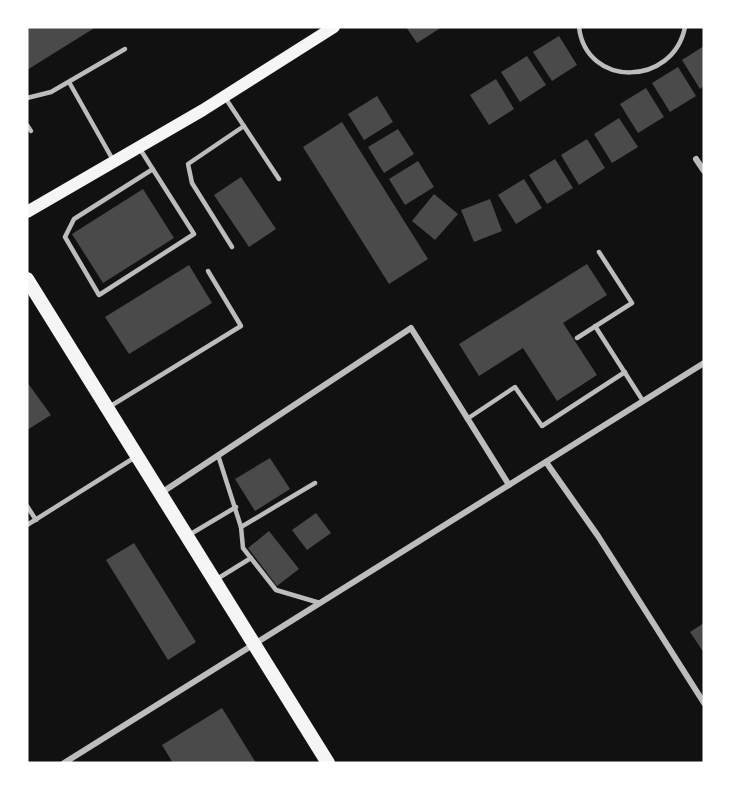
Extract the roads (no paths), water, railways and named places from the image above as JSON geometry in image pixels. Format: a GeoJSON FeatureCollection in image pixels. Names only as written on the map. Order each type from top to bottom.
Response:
{"type":"FeatureCollection","features":[{"type":"Feature","properties":{"kind":"main road"},"geometry":{"type":"LineString","coordinates":[[27,212],[224,96],[334,27]]}},
{"type":"Feature","properties":{"kind":"main road"},"geometry":{"type":"LineString","coordinates":[[27,279],[328,763]]}},
{"type":"Feature","properties":{"kind":"street"},"geometry":{"type":"LineString","coordinates":[[696,159],[704,171]]}},
{"type":"Feature","properties":{"kind":"street"},"geometry":{"type":"LineString","coordinates":[[160,493],[411,328],[509,485]]}},
{"type":"Feature","properties":{"kind":"street"},"geometry":{"type":"LineString","coordinates":[[64,763],[704,363]]}},
{"type":"Feature","properties":{"kind":"street"},"geometry":{"type":"LineString","coordinates":[[546,462],[598,536],[704,703]]}},
{"type":"Feature","properties":{"kind":"lane"},"geometry":{"type":"LineString","coordinates":[[579,27],[588,51],[600,63],[616,71],[632,74],[648,71],[663,64],[675,52],[685,27]]}},
{"type":"Feature","properties":{"kind":"lane"},"geometry":{"type":"LineString","coordinates":[[27,98],[51,92],[125,49]]}},
{"type":"Feature","properties":{"kind":"lane"},"geometry":{"type":"LineString","coordinates":[[69,82],[114,161]]}},
{"type":"Feature","properties":{"kind":"lane"},"geometry":{"type":"LineString","coordinates":[[224,96],[279,179]]}},
{"type":"Feature","properties":{"kind":"lane"},"geometry":{"type":"LineString","coordinates":[[27,125],[31,131]]}},
{"type":"Feature","properties":{"kind":"lane"},"geometry":{"type":"LineString","coordinates":[[232,247],[192,183],[188,164],[244,126]]}},
{"type":"Feature","properties":{"kind":"lane"},"geometry":{"type":"LineString","coordinates":[[139,147],[153,169],[194,234],[99,295],[64,237],[74,219],[153,169]]}},
{"type":"Feature","properties":{"kind":"lane"},"geometry":{"type":"LineString","coordinates":[[577,338],[632,303],[599,252]]}},
{"type":"Feature","properties":{"kind":"lane"},"geometry":{"type":"LineString","coordinates":[[108,408],[241,326],[208,271]]}},
{"type":"Feature","properties":{"kind":"lane"},"geometry":{"type":"LineString","coordinates":[[595,326],[643,401]]}},
{"type":"Feature","properties":{"kind":"lane"},"geometry":{"type":"LineString","coordinates":[[467,418],[515,387],[543,426],[625,372]]}},
{"type":"Feature","properties":{"kind":"lane"},"geometry":{"type":"LineString","coordinates":[[218,455],[236,507],[243,548],[276,590],[320,603]]}},
{"type":"Feature","properties":{"kind":"lane"},"geometry":{"type":"LineString","coordinates":[[27,525],[137,456]]}},
{"type":"Feature","properties":{"kind":"lane"},"geometry":{"type":"LineString","coordinates":[[241,527],[315,483]]}},
{"type":"Feature","properties":{"kind":"lane"},"geometry":{"type":"LineString","coordinates":[[27,506],[36,520]]}},
{"type":"Feature","properties":{"kind":"lane"},"geometry":{"type":"LineString","coordinates":[[187,536],[236,507]]}},
{"type":"Feature","properties":{"kind":"lane"},"geometry":{"type":"LineString","coordinates":[[215,580],[251,558]]}}]}
